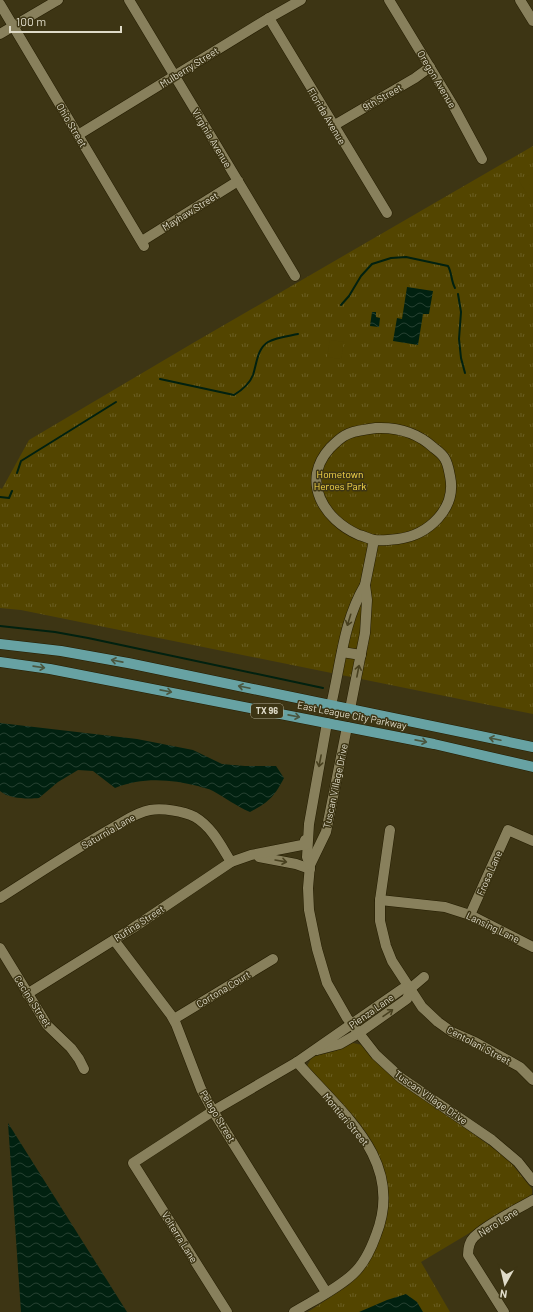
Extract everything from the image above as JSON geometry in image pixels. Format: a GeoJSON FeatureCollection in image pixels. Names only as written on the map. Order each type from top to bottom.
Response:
{"type":"FeatureCollection","features":[{"type":"Feature","properties":{"kind":"main road","name":"East League City Parkway"},"geometry":{"type":"LineString","coordinates":[[0,644],[93,656],[533,747]]}},
{"type":"Feature","properties":{"kind":"main road","name":"East League City Parkway"},"geometry":{"type":"LineString","coordinates":[[0,662],[50,669],[328,723],[434,744],[533,767]]}},
{"type":"Feature","properties":{"kind":"main road"},"geometry":{"type":"LineString","coordinates":[[328,723],[332,705]]}},
{"type":"Feature","properties":{"kind":"main road"},"geometry":{"type":"LineString","coordinates":[[347,727],[350,709]]}},
{"type":"Feature","properties":{"kind":"street"},"geometry":{"type":"LineString","coordinates":[[0,34],[58,0]]}},
{"type":"Feature","properties":{"kind":"street","name":"Virginia Avenue"},"geometry":{"type":"LineString","coordinates":[[129,0],[296,276]]}},
{"type":"Feature","properties":{"kind":"street","name":"Mulberry Street"},"geometry":{"type":"LineString","coordinates":[[78,135],[268,18],[301,0]]}},
{"type":"Feature","properties":{"kind":"street","name":"Oregon Avenue"},"geometry":{"type":"LineString","coordinates":[[389,0],[454,107],[482,159]]}},
{"type":"Feature","properties":{"kind":"street"},"geometry":{"type":"LineString","coordinates":[[520,0],[533,21]]}},
{"type":"Feature","properties":{"kind":"street","name":"Ohio Street"},"geometry":{"type":"LineString","coordinates":[[0,4],[143,243]]}},
{"type":"Feature","properties":{"kind":"street","name":"Florida Avenue"},"geometry":{"type":"LineString","coordinates":[[268,18],[387,213]]}},
{"type":"Feature","properties":{"kind":"street","name":"9th Street"},"geometry":{"type":"LineString","coordinates":[[333,126],[415,78],[430,67]]}},
{"type":"Feature","properties":{"kind":"street","name":"Mayhaw Street"},"geometry":{"type":"LineString","coordinates":[[143,243],[238,181]]}},
{"type":"Feature","properties":{"kind":"street"},"geometry":{"type":"LineString","coordinates":[[376,428],[400,430],[419,436],[445,459],[451,480],[450,496],[443,513],[422,531],[399,538],[374,540],[347,529],[330,515],[322,503],[318,492],[316,476],[320,464],[326,454],[343,436],[354,432],[376,428]]}},
{"type":"Feature","properties":{"kind":"street"},"geometry":{"type":"LineString","coordinates":[[332,705],[350,617],[357,599],[365,585],[374,540]]}},
{"type":"Feature","properties":{"kind":"street"},"geometry":{"type":"LineString","coordinates":[[350,709],[361,655],[366,620],[367,600],[365,585]]}},
{"type":"Feature","properties":{"kind":"street"},"geometry":{"type":"LineString","coordinates":[[342,652],[361,655]]}},
{"type":"Feature","properties":{"kind":"street","name":"Tuscan Village Drive"},"geometry":{"type":"LineString","coordinates":[[310,867],[307,857],[309,824],[315,783],[328,723]]}},
{"type":"Feature","properties":{"kind":"street","name":"Tuscan Village Drive"},"geometry":{"type":"LineString","coordinates":[[347,727],[326,832],[310,867],[308,888],[309,910],[317,948],[327,983],[347,1018],[376,1055],[401,1078],[492,1140],[518,1162],[533,1181]]}},
{"type":"Feature","properties":{"kind":"street","name":"Saturnia Lane"},"geometry":{"type":"LineString","coordinates":[[0,898],[98,836],[135,815],[149,810],[181,812],[194,817],[213,833],[231,862]]}},
{"type":"Feature","properties":{"kind":"street","name":"Centolani Street"},"geometry":{"type":"LineString","coordinates":[[390,830],[380,900],[380,921],[386,946],[392,961],[422,1007],[438,1022],[452,1032],[475,1042],[520,1067],[533,1080]]}},
{"type":"Feature","properties":{"kind":"street","name":"Frosa Lane"},"geometry":{"type":"LineString","coordinates":[[470,914],[508,830],[533,841]]}},
{"type":"Feature","properties":{"kind":"street","name":"Rufina Street"},"geometry":{"type":"LineString","coordinates":[[27,994],[114,940],[231,862],[251,856],[307,844]]}},
{"type":"Feature","properties":{"kind":"street","name":"Rufina Street"},"geometry":{"type":"LineString","coordinates":[[251,856],[310,867]]}},
{"type":"Feature","properties":{"kind":"street","name":"Lansing Lane"},"geometry":{"type":"LineString","coordinates":[[380,900],[446,907],[470,914],[533,947]]}},
{"type":"Feature","properties":{"kind":"street","name":"Pelago Street"},"geometry":{"type":"LineString","coordinates":[[114,940],[174,1019],[201,1089],[213,1111],[326,1292]]}},
{"type":"Feature","properties":{"kind":"street","name":"Cecina Street"},"geometry":{"type":"LineString","coordinates":[[0,948],[47,1025],[71,1048],[84,1069]]}},
{"type":"Feature","properties":{"kind":"street","name":"Cortona Court"},"geometry":{"type":"LineString","coordinates":[[174,1019],[273,959]]}},
{"type":"Feature","properties":{"kind":"street"},"geometry":{"type":"LineString","coordinates":[[411,988],[424,977]]}},
{"type":"Feature","properties":{"kind":"street","name":"Pienza Lane"},"geometry":{"type":"LineString","coordinates":[[134,1163],[213,1111],[297,1062],[402,989],[411,988],[407,999],[359,1033],[340,1044],[313,1051]]}},
{"type":"Feature","properties":{"kind":"street","name":"Montieri Street"},"geometry":{"type":"LineString","coordinates":[[294,1312],[347,1280],[355,1272],[368,1253],[378,1230],[382,1218],[383,1203],[383,1185],[376,1160],[363,1136],[297,1062]]}},
{"type":"Feature","properties":{"kind":"street","name":"Volterra Lane"},"geometry":{"type":"LineString","coordinates":[[134,1163],[227,1312]]}},
{"type":"Feature","properties":{"kind":"street","name":"Nero Lane"},"geometry":{"type":"LineString","coordinates":[[504,1312],[468,1255],[469,1247],[473,1237],[490,1225],[533,1200]]}},
{"type":"Feature","properties":{"kind":"green space","name":"Hometown Heroes Park"},"geometry":{"type":"Polygon","coordinates":[[[533,146],[533,714],[21,610],[0,608],[0,488],[2,489],[29,440],[533,146]]]}},
{"type":"Feature","properties":{"kind":"green space"},"geometry":{"type":"Polygon","coordinates":[[[533,173],[533,204],[519,181],[533,173]]]}},
{"type":"Feature","properties":{"kind":"green space"},"geometry":{"type":"Polygon","coordinates":[[[330,340],[344,342],[341,359],[327,357],[330,340]]]}},
{"type":"Feature","properties":{"kind":"green space"},"geometry":{"type":"Polygon","coordinates":[[[353,1043],[362,1045],[400,1082],[507,1158],[532,1189],[532,1194],[528,1198],[421,1262],[450,1312],[308,1312],[349,1285],[367,1263],[376,1247],[380,1163],[307,1066],[312,1057],[335,1051],[353,1043]]]}},
{"type":"Feature","properties":{"kind":"water"},"geometry":{"type":"Polygon","coordinates":[[[407,287],[433,291],[429,314],[423,314],[418,345],[393,341],[397,318],[402,319],[407,287]]]}},
{"type":"Feature","properties":{"kind":"water"},"geometry":{"type":"Polygon","coordinates":[[[372,312],[376,312],[376,317],[380,318],[379,327],[370,326],[372,312]]]}},
{"type":"Feature","properties":{"kind":"water"},"geometry":{"type":"Polygon","coordinates":[[[0,723],[137,739],[193,750],[222,764],[276,766],[284,778],[270,798],[250,812],[211,790],[198,786],[156,780],[135,782],[115,788],[93,771],[78,770],[58,782],[39,798],[13,797],[0,791],[0,723]]]}},
{"type":"Feature","properties":{"kind":"water"},"geometry":{"type":"Polygon","coordinates":[[[8,1123],[127,1312],[21,1312],[8,1123]]]}},
{"type":"Feature","properties":{"kind":"water"},"geometry":{"type":"Polygon","coordinates":[[[406,1294],[417,1302],[423,1312],[359,1312],[387,1300],[406,1294]]]}},
{"type":"Feature","properties":{"kind":"waterway"},"geometry":{"type":"LineString","coordinates":[[341,305],[349,296],[361,276],[372,264],[391,258],[406,257],[448,266],[455,288]]}},
{"type":"Feature","properties":{"kind":"waterway"},"geometry":{"type":"LineString","coordinates":[[458,294],[461,312],[459,339],[461,358],[465,373]]}},
{"type":"Feature","properties":{"kind":"waterway"},"geometry":{"type":"LineString","coordinates":[[160,379],[234,395],[240,391],[252,378],[259,352],[264,345],[275,339],[298,334]]}},
{"type":"Feature","properties":{"kind":"waterway"},"geometry":{"type":"LineString","coordinates":[[17,473],[21,461],[116,402]]}},
{"type":"Feature","properties":{"kind":"waterway"},"geometry":{"type":"LineString","coordinates":[[0,497],[9,498],[12,491]]}},
{"type":"Feature","properties":{"kind":"waterway"},"geometry":{"type":"LineString","coordinates":[[0,626],[55,632],[88,638],[323,688]]}}]}
